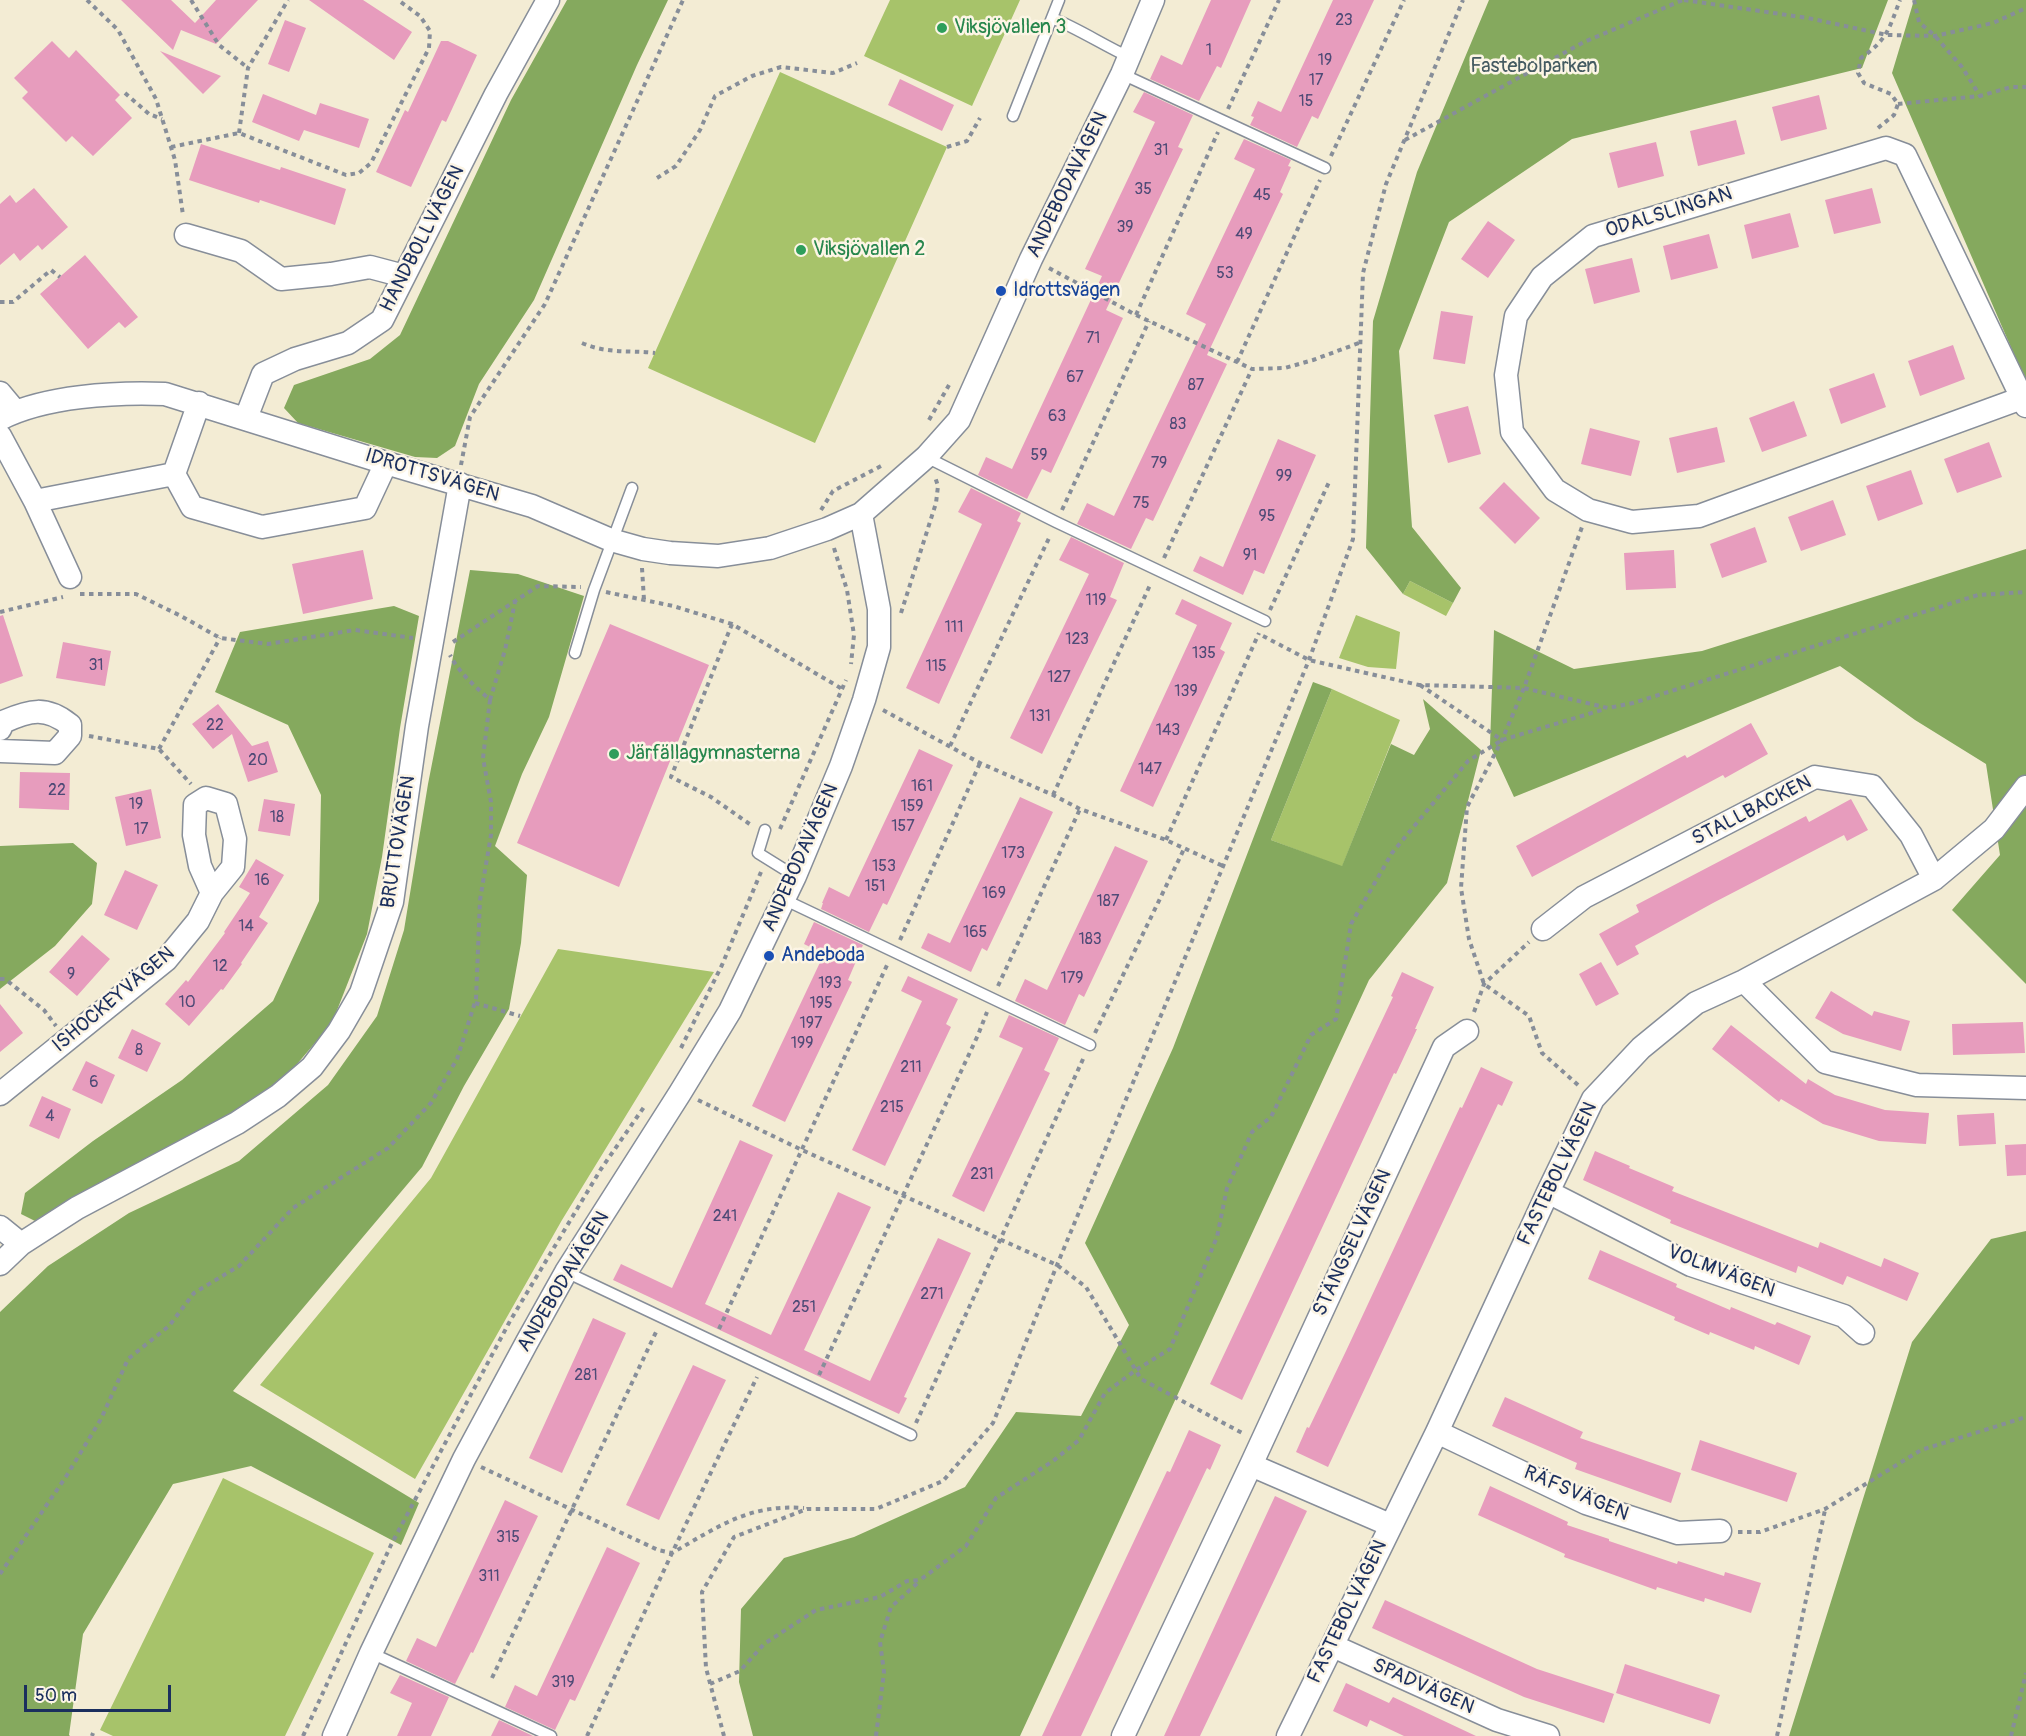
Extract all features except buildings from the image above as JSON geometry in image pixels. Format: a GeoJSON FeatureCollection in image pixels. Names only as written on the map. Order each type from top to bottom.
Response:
{"type":"FeatureCollection","features":[{"type":"Feature","properties":{"kind":"street","name":"HANDBOLLVÄGEN"},"geometry":{"type":"LineString","coordinates":[[246,418],[263,374],[295,359],[348,343],[382,320],[496,94],[548,0]]}},
{"type":"Feature","properties":{"kind":"street","name":"ANDEBODAVÄGEN"},"geometry":{"type":"LineString","coordinates":[[334,1736],[464,1459],[566,1272],[730,1011],[795,876],[841,766],[864,700],[879,647],[879,609],[861,514],[926,458],[959,420],[1031,259],[1126,65],[1153,0]]}},
{"type":"Feature","properties":{"kind":"street","name":"ODALSLINGAN"},"geometry":{"type":"LineString","coordinates":[[1886,148],[1905,155],[2024,402],[1699,516],[1632,522],[1588,510],[1555,490],[1512,432],[1506,375],[1516,316],[1542,277],[1593,236],[1886,148]]}},
{"type":"Feature","properties":{"kind":"street"},"geometry":{"type":"LineString","coordinates":[[186,235],[241,251],[281,279],[370,267],[404,276]]}},
{"type":"Feature","properties":{"kind":"street","name":"IDROTTSVÄGEN"},"geometry":{"type":"LineString","coordinates":[[7,415],[60,400],[130,392],[165,394],[386,463],[464,472],[532,506],[612,540],[670,554],[718,556],[770,548],[827,529],[861,514]]}},
{"type":"Feature","properties":{"kind":"street"},"geometry":{"type":"LineString","coordinates":[[0,393],[7,415]]}},
{"type":"Feature","properties":{"kind":"street"},"geometry":{"type":"LineString","coordinates":[[199,403],[174,474],[192,507],[262,527],[365,508],[386,463]]}},
{"type":"Feature","properties":{"kind":"street"},"geometry":{"type":"LineString","coordinates":[[0,436],[35,501],[70,589]]}},
{"type":"Feature","properties":{"kind":"street","name":"BRUTTOVÄGEN"},"geometry":{"type":"LineString","coordinates":[[0,1264],[21,1244],[76,1208],[237,1123],[278,1096],[312,1067],[339,1031],[361,993],[392,902],[417,726],[438,643],[464,472]]}},
{"type":"Feature","properties":{"kind":"street"},"geometry":{"type":"LineString","coordinates":[[35,501],[174,474]]}},
{"type":"Feature","properties":{"kind":"street"},"geometry":{"type":"LineString","coordinates":[[0,729],[3,722],[27,712],[56,714],[70,725],[70,736],[55,753],[0,751]]}},
{"type":"Feature","properties":{"kind":"street","name":"STALLBACKEN"},"geometry":{"type":"LineString","coordinates":[[1542,929],[1584,897],[1815,777],[1872,786],[1911,835],[1934,879]]}},
{"type":"Feature","properties":{"kind":"street","name":"FASTEBOLVÄGEN"},"geometry":{"type":"LineString","coordinates":[[1288,1736],[1437,1432],[1593,1099],[1641,1048],[1695,1003],[1744,981],[1934,879],[1994,829],[2026,787]]}},
{"type":"Feature","properties":{"kind":"street"},"geometry":{"type":"LineString","coordinates":[[207,798],[195,805],[194,835],[200,866],[212,893]]}},
{"type":"Feature","properties":{"kind":"street","name":"ISHOCKEYVÄGEN"},"geometry":{"type":"LineString","coordinates":[[0,1094],[166,960],[198,921],[212,893],[233,867],[235,839],[226,804],[207,798]]}},
{"type":"Feature","properties":{"kind":"street"},"geometry":{"type":"LineString","coordinates":[[1744,981],[1825,1062],[1917,1085],[2026,1089]]}},
{"type":"Feature","properties":{"kind":"street","name":"STÄNGSELVÄGEN"},"geometry":{"type":"LineString","coordinates":[[1123,1736],[1444,1047],[1467,1030]]}},
{"type":"Feature","properties":{"kind":"street","name":"VOLMVÄGEN"},"geometry":{"type":"LineString","coordinates":[[1548,1191],[1691,1265],[1844,1316],[1863,1333]]}},
{"type":"Feature","properties":{"kind":"street"},"geometry":{"type":"LineString","coordinates":[[0,1227],[21,1244]]}},
{"type":"Feature","properties":{"kind":"street","name":"RÄFSVÄGEN"},"geometry":{"type":"LineString","coordinates":[[1437,1432],[1586,1503],[1678,1533],[1720,1531]]}},
{"type":"Feature","properties":{"kind":"street"},"geometry":{"type":"LineString","coordinates":[[1251,1465],[1390,1525]]}},
{"type":"Feature","properties":{"kind":"street","name":"SPADVÄGEN"},"geometry":{"type":"LineString","coordinates":[[1333,1646],[1497,1720],[1548,1736]]}},
{"type":"Feature","properties":{"kind":"lane"},"geometry":{"type":"LineString","coordinates":[[1013,116],[1059,0]]}},
{"type":"Feature","properties":{"kind":"lane"},"geometry":{"type":"LineString","coordinates":[[1052,18],[1110,48],[1126,65],[1222,121],[1325,168]]}},
{"type":"Feature","properties":{"kind":"lane"},"geometry":{"type":"LineString","coordinates":[[926,458],[1265,621]]}},
{"type":"Feature","properties":{"kind":"lane"},"geometry":{"type":"LineString","coordinates":[[575,653],[594,590],[632,488]]}},
{"type":"Feature","properties":{"kind":"lane"},"geometry":{"type":"LineString","coordinates":[[765,831],[758,853],[795,876]]}},
{"type":"Feature","properties":{"kind":"lane"},"geometry":{"type":"LineString","coordinates":[[783,899],[1090,1045]]}},
{"type":"Feature","properties":{"kind":"lane"},"geometry":{"type":"LineString","coordinates":[[566,1272],[911,1435]]}},
{"type":"Feature","properties":{"kind":"lane"},"geometry":{"type":"LineString","coordinates":[[371,1653],[551,1736]]}},
{"type":"Feature","properties":{"kind":"path"},"geometry":{"type":"LineString","coordinates":[[87,0],[118,30],[156,99],[175,160],[186,235]]}},
{"type":"Feature","properties":{"kind":"path"},"geometry":{"type":"LineString","coordinates":[[191,0],[219,45],[248,68]]}},
{"type":"Feature","properties":{"kind":"path"},"geometry":{"type":"LineString","coordinates":[[239,133],[248,68],[288,0]]}},
{"type":"Feature","properties":{"kind":"path"},"geometry":{"type":"LineString","coordinates":[[171,147],[239,133],[346,175],[359,173],[371,163],[429,48],[430,31],[420,16],[398,0]]}},
{"type":"Feature","properties":{"kind":"path"},"geometry":{"type":"LineString","coordinates":[[464,472],[470,417],[545,304],[682,0]]}},
{"type":"Feature","properties":{"kind":"path"},"geometry":{"type":"LineString","coordinates":[[1136,315],[1222,121],[1279,0]]}},
{"type":"Feature","properties":{"kind":"path"},"geometry":{"type":"LineString","coordinates":[[442,1449],[658,1550],[672,1553],[721,1525],[755,1511],[782,1507],[876,1509],[943,1481],[993,1423],[1309,660],[1353,539],[1363,273],[1386,184],[1463,0]]}},
{"type":"Feature","properties":{"kind":"path"},"geometry":{"type":"LineString","coordinates":[[1405,140],[1584,42],[1684,0],[1808,18],[1887,35],[1935,36],[1993,23],[2026,8]]}},
{"type":"Feature","properties":{"kind":"path"},"geometry":{"type":"LineString","coordinates":[[1898,104],[1891,94],[1864,83],[1858,73],[1861,58],[1875,49],[1887,35],[1900,0]]}},
{"type":"Feature","properties":{"kind":"path"},"geometry":{"type":"LineString","coordinates":[[1914,0],[1919,22],[1935,36],[1962,67],[1980,96]]}},
{"type":"Feature","properties":{"kind":"path"},"geometry":{"type":"LineString","coordinates":[[657,178],[676,166],[700,130],[715,96],[753,76],[782,67],[833,73],[857,63]]}},
{"type":"Feature","properties":{"kind":"path"},"geometry":{"type":"LineString","coordinates":[[1898,104],[1980,96],[2010,87],[2026,87]]}},
{"type":"Feature","properties":{"kind":"path"},"geometry":{"type":"LineString","coordinates":[[125,93],[149,114],[163,119]]}},
{"type":"Feature","properties":{"kind":"path"},"geometry":{"type":"LineString","coordinates":[[1886,148],[1877,129],[1894,115],[1898,104]]}},
{"type":"Feature","properties":{"kind":"path"},"geometry":{"type":"LineString","coordinates":[[947,147],[967,141],[980,118]]}},
{"type":"Feature","properties":{"kind":"path"},"geometry":{"type":"LineString","coordinates":[[1031,259],[1136,315],[1252,369],[1285,368],[1359,343]]}},
{"type":"Feature","properties":{"kind":"path"},"geometry":{"type":"LineString","coordinates":[[0,302],[13,302],[51,270],[60,277]]}},
{"type":"Feature","properties":{"kind":"path"},"geometry":{"type":"LineString","coordinates":[[950,746],[1041,556],[1149,321]]}},
{"type":"Feature","properties":{"kind":"path"},"geometry":{"type":"LineString","coordinates":[[582,343],[597,350],[655,352]]}},
{"type":"Feature","properties":{"kind":"path"},"geometry":{"type":"LineString","coordinates":[[1053,795],[1252,369]]}},
{"type":"Feature","properties":{"kind":"path"},"geometry":{"type":"LineString","coordinates":[[926,424],[950,384]]}},
{"type":"Feature","properties":{"kind":"path"},"geometry":{"type":"LineString","coordinates":[[897,623],[936,503],[938,486],[926,458]]}},
{"type":"Feature","properties":{"kind":"path"},"geometry":{"type":"LineString","coordinates":[[732,624],[671,777],[711,797],[745,822],[776,839],[843,689],[851,665],[854,635],[847,590],[820,511],[833,491],[887,462]]}},
{"type":"Feature","properties":{"kind":"path"},"geometry":{"type":"LineString","coordinates":[[1166,840],[1330,480]]}},
{"type":"Feature","properties":{"kind":"path"},"geometry":{"type":"LineString","coordinates":[[1588,510],[1524,688],[1502,740],[1467,807],[1461,888],[1469,939],[1484,984],[1529,1016],[1542,1053],[1593,1099]]}},
{"type":"Feature","properties":{"kind":"path"},"geometry":{"type":"LineString","coordinates":[[0,612],[70,589],[136,594],[219,638],[267,644],[355,630],[405,636],[438,643],[453,642],[538,586],[573,586],[673,606],[732,624],[843,689],[980,764],[1080,809],[1166,840],[1223,867]]}},
{"type":"Feature","properties":{"kind":"path"},"geometry":{"type":"LineString","coordinates":[[876,1736],[884,1672],[880,1642],[891,1607],[920,1580],[966,1546],[996,1498],[1053,1461],[1079,1440],[1105,1393],[1170,1349],[1217,1237],[1227,1188],[1252,1132],[1271,1117],[1311,1035],[1336,1019],[1351,924],[1392,853],[1468,761],[1502,740],[1644,699],[1978,595],[2026,592]]}},
{"type":"Feature","properties":{"kind":"path"},"geometry":{"type":"LineString","coordinates":[[0,1574],[101,1419],[128,1359],[169,1326],[194,1293],[239,1266],[293,1208],[388,1148],[431,1103],[457,1059],[475,1003],[480,900],[491,835],[491,802],[483,758],[490,700],[505,650],[515,601]]}},
{"type":"Feature","properties":{"kind":"path"},"geometry":{"type":"LineString","coordinates":[[1259,634],[1309,660],[1419,685],[1524,688],[1608,708]]}},
{"type":"Feature","properties":{"kind":"path"},"geometry":{"type":"LineString","coordinates":[[159,749],[219,638]]}},
{"type":"Feature","properties":{"kind":"path"},"geometry":{"type":"LineString","coordinates":[[438,643],[462,673],[490,700]]}},
{"type":"Feature","properties":{"kind":"path"},"geometry":{"type":"LineString","coordinates":[[1419,685],[1502,740]]}},
{"type":"Feature","properties":{"kind":"path"},"geometry":{"type":"LineString","coordinates":[[70,736],[97,736],[159,749],[182,776],[207,798]]}},
{"type":"Feature","properties":{"kind":"path"},"geometry":{"type":"LineString","coordinates":[[713,1342],[980,764]]}},
{"type":"Feature","properties":{"kind":"path"},"geometry":{"type":"LineString","coordinates":[[812,1390],[978,1035],[992,998],[1080,809]]}},
{"type":"Feature","properties":{"kind":"path"},"geometry":{"type":"LineString","coordinates":[[911,1435],[1090,1045],[1184,849]]}},
{"type":"Feature","properties":{"kind":"path"},"geometry":{"type":"LineString","coordinates":[[676,1057],[722,965],[767,859]]}},
{"type":"Feature","properties":{"kind":"path"},"geometry":{"type":"LineString","coordinates":[[1467,1030],[1484,984],[1542,929]]}},
{"type":"Feature","properties":{"kind":"path"},"geometry":{"type":"LineString","coordinates":[[0,979],[5,979],[44,1010],[67,1040]]}},
{"type":"Feature","properties":{"kind":"path"},"geometry":{"type":"LineString","coordinates":[[475,1003],[520,1016]]}},
{"type":"Feature","properties":{"kind":"path"},"geometry":{"type":"LineString","coordinates":[[680,1093],[1057,1264],[1086,1287],[1142,1379],[1261,1443]]}},
{"type":"Feature","properties":{"kind":"path"},"geometry":{"type":"LineString","coordinates":[[303,1736],[392,1545],[510,1321],[601,1169],[649,1100]]}},
{"type":"Feature","properties":{"kind":"path"},"geometry":{"type":"LineString","coordinates":[[492,1678],[657,1330]]}},
{"type":"Feature","properties":{"kind":"path"},"geometry":{"type":"LineString","coordinates":[[587,1736],[762,1366]]}},
{"type":"Feature","properties":{"kind":"path"},"geometry":{"type":"LineString","coordinates":[[1720,1531],[1760,1532],[1825,1509],[1920,1450],[2026,1417]]}},
{"type":"Feature","properties":{"kind":"path"},"geometry":{"type":"LineString","coordinates":[[724,1736],[706,1668],[702,1592],[734,1537],[807,1509]]}},
{"type":"Feature","properties":{"kind":"path"},"geometry":{"type":"LineString","coordinates":[[1777,1736],[1825,1509]]}},
{"type":"Feature","properties":{"kind":"path"},"geometry":{"type":"LineString","coordinates":[[710,1684],[740,1671],[764,1644],[816,1610],[880,1597],[907,1581],[920,1580]]}},
{"type":"Feature","properties":{"kind":"path"},"geometry":{"type":"LineString","coordinates":[[2011,1736],[2026,1673]]}},
{"type":"Feature","properties":{"kind":"green space"},"geometry":{"type":"Polygon","coordinates":[[[567,0],[668,0],[534,300],[479,384],[455,446],[437,458],[415,457],[298,423],[284,408],[294,385],[370,359],[400,335],[511,100],[567,0]]]}},
{"type":"Feature","properties":{"kind":"green space","name":"Viksjövallen 3"},"geometry":{"type":"Polygon","coordinates":[[[890,0],[1020,0],[972,106],[864,56],[890,0]]]}},
{"type":"Feature","properties":{"kind":"green space","name":"Fastebolparken"},"geometry":{"type":"Polygon","coordinates":[[[1489,0],[1888,0],[1862,68],[1572,139],[1449,222],[1399,351],[1412,527],[1461,588],[1453,603],[1410,581],[1403,594],[1366,548],[1373,321],[1417,172],[1489,0]]]}},
{"type":"Feature","properties":{"kind":"green space"},"geometry":{"type":"Polygon","coordinates":[[[1914,0],[2026,0],[2026,382],[1892,73],[1914,0]]]}},
{"type":"Feature","properties":{"kind":"green space","name":"Viksjövallen 2"},"geometry":{"type":"Polygon","coordinates":[[[780,72],[947,147],[815,443],[648,368],[780,72]]]}},
{"type":"Feature","properties":{"kind":"green space"},"geometry":{"type":"Polygon","coordinates":[[[2026,549],[2026,984],[1952,910],[2000,855],[1986,764],[1915,720],[1840,666],[1514,797],[1490,745],[1494,630],[1574,669],[1702,651],[2026,549]]]}},
{"type":"Feature","properties":{"kind":"green space"},"geometry":{"type":"Polygon","coordinates":[[[470,570],[518,574],[584,596],[549,717],[522,774],[495,846],[527,875],[521,943],[509,1009],[464,1086],[422,1167],[233,1391],[419,1503],[401,1545],[251,1466],[173,1484],[83,1634],[70,1736],[0,1736],[0,1312],[48,1266],[129,1213],[239,1161],[328,1085],[377,1016],[404,930],[428,784],[470,570]]]}},
{"type":"Feature","properties":{"kind":"green space"},"geometry":{"type":"Polygon","coordinates":[[[1410,581],[1453,603],[1446,616],[1403,594],[1410,581]]]}},
{"type":"Feature","properties":{"kind":"green space"},"geometry":{"type":"Polygon","coordinates":[[[394,606],[419,616],[382,857],[367,934],[332,1023],[274,1091],[39,1223],[21,1214],[25,1193],[93,1141],[182,1080],[273,1001],[319,901],[321,795],[288,725],[215,692],[240,632],[394,606]]]}},
{"type":"Feature","properties":{"kind":"green space"},"geometry":{"type":"Polygon","coordinates":[[[1356,615],[1400,632],[1396,669],[1368,667],[1339,658],[1356,615]]]}},
{"type":"Feature","properties":{"kind":"green space"},"geometry":{"type":"Polygon","coordinates":[[[1313,682],[1332,689],[1271,840],[1342,866],[1391,744],[1414,755],[1430,729],[1423,699],[1481,750],[1447,883],[1369,980],[1020,1736],[753,1736],[739,1682],[741,1609],[784,1558],[854,1537],[965,1487],[1016,1412],[1081,1416],[1129,1325],[1085,1243],[1173,1048],[1313,682]]]}},
{"type":"Feature","properties":{"kind":"green space"},"geometry":{"type":"Polygon","coordinates":[[[1332,689],[1400,720],[1342,867],[1271,840],[1332,689]]]}},
{"type":"Feature","properties":{"kind":"green space"},"geometry":{"type":"Polygon","coordinates":[[[73,843],[97,863],[92,904],[55,946],[0,989],[0,846],[73,843]]]}},
{"type":"Feature","properties":{"kind":"green space"},"geometry":{"type":"Polygon","coordinates":[[[558,949],[714,972],[562,1220],[415,1479],[260,1385],[431,1178],[558,949]]]}},
{"type":"Feature","properties":{"kind":"green space"},"geometry":{"type":"Polygon","coordinates":[[[2026,1231],[2026,1736],[1789,1736],[1912,1342],[1991,1239],[2026,1231]]]}},
{"type":"Feature","properties":{"kind":"green space"},"geometry":{"type":"Polygon","coordinates":[[[223,1478],[374,1553],[285,1736],[113,1736],[100,1730],[223,1478]]]}},
{"type":"Feature","properties":{"kind":"place","name":"Viksjövallen 3"},"geometry":{"type":"Point","coordinates":[942,28]}},
{"type":"Feature","properties":{"kind":"place","name":"Viksjövallen 2"},"geometry":{"type":"Point","coordinates":[801,250]}},
{"type":"Feature","properties":{"kind":"place","name":"Idrottsvägen"},"geometry":{"type":"Point","coordinates":[1001,291]}},
{"type":"Feature","properties":{"kind":"place","name":"Järfällagymnasterna"},"geometry":{"type":"Point","coordinates":[614,754]}},
{"type":"Feature","properties":{"kind":"place","name":"Andeboda"},"geometry":{"type":"Point","coordinates":[769,956]}}]}
